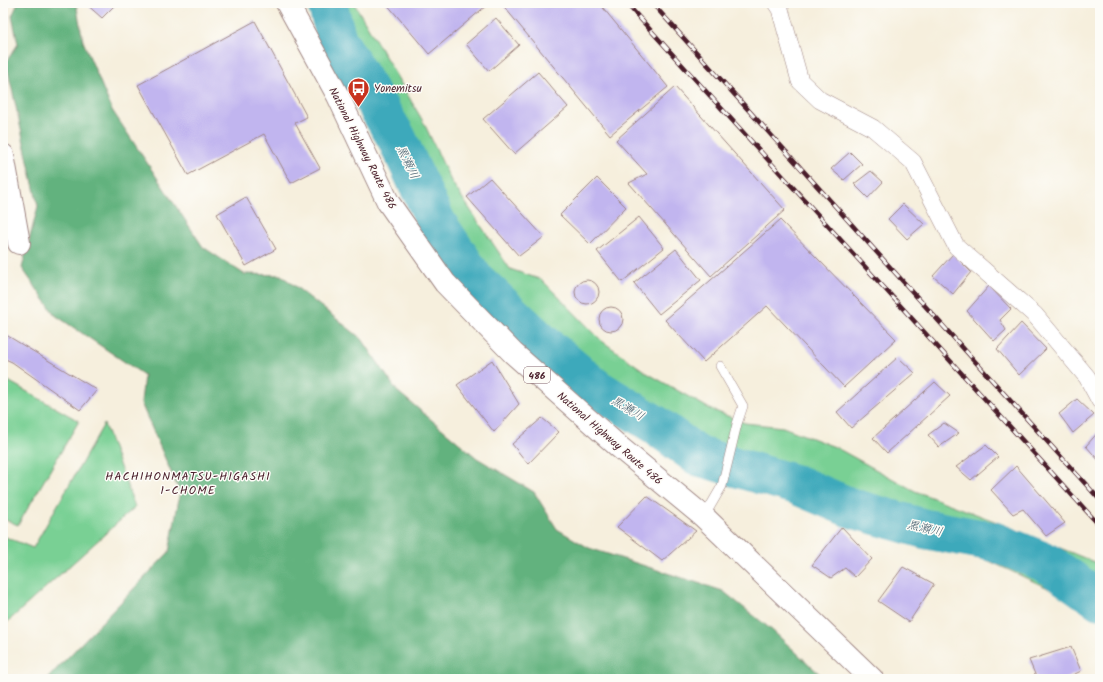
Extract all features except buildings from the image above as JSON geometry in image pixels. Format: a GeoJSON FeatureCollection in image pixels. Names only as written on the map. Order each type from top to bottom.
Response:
{"type":"FeatureCollection","features":[{"type":"Feature","properties":{"kind":"main road","name":"National Highway Route 486"},"geometry":{"type":"LineString","coordinates":[[287,3],[338,96],[388,202],[445,282],[513,353],[618,446],[704,517],[872,679]]}},
{"type":"Feature","properties":{"kind":"main road"},"geometry":{"type":"LineString","coordinates":[[3,155],[19,243]]}},
{"type":"Feature","properties":{"kind":"street"},"geometry":{"type":"LineString","coordinates":[[776,3],[780,9],[800,80],[820,100],[874,128],[913,162],[956,246],[1035,314],[1087,377],[1100,401]]}},
{"type":"Feature","properties":{"kind":"lane"},"geometry":{"type":"LineString","coordinates":[[704,517],[722,486],[737,424],[743,406],[720,366]]}},
{"type":"Feature","properties":{"kind":"green space"},"geometry":{"type":"Polygon","coordinates":[[[18,3],[76,3],[83,41],[112,110],[203,247],[244,274],[281,275],[362,339],[397,391],[477,458],[534,492],[557,529],[589,548],[723,591],[773,631],[825,679],[47,679],[169,552],[180,493],[141,403],[144,375],[55,315],[22,268],[38,206],[6,62],[18,44],[12,16],[18,3]]]}},
{"type":"Feature","properties":{"kind":"green space"},"geometry":{"type":"Polygon","coordinates":[[[314,3],[354,3],[424,123],[451,181],[510,269],[542,280],[602,341],[647,373],[710,409],[745,423],[783,427],[835,447],[915,491],[997,522],[1099,564],[1100,615],[1098,611],[976,555],[873,521],[755,486],[699,474],[541,351],[466,277],[393,167],[314,3]]]}},
{"type":"Feature","properties":{"kind":"green space"},"geometry":{"type":"Polygon","coordinates":[[[3,378],[79,421],[18,525],[3,519],[3,378]]]}},
{"type":"Feature","properties":{"kind":"green space"},"geometry":{"type":"Polygon","coordinates":[[[104,424],[135,507],[3,626],[3,536],[33,548],[104,424]]]}},
{"type":"Feature","properties":{"kind":"waterway","name":"黒瀬川"},"geometry":{"type":"LineString","coordinates":[[327,3],[337,40],[396,137],[436,222],[474,279],[541,342],[597,389],[654,424],[698,456],[797,485],[851,508],[925,529],[995,542],[1047,563],[1100,600]]}},
{"type":"Feature","properties":{"kind":"railway"},"geometry":{"type":"LineString","coordinates":[[626,3],[1100,526]]}},
{"type":"Feature","properties":{"kind":"railway"},"geometry":{"type":"LineString","coordinates":[[652,3],[1100,500]]}},
{"type":"Feature","properties":{"kind":"place","name":"Yonemitsu"},"geometry":{"type":"Point","coordinates":[359,108]}},
{"type":"Feature","properties":{"kind":"district","name":"HACHIHONMATSU-HIGASHI 1-CHOME"},"geometry":{"type":"Point","coordinates":[188,483]}}]}
